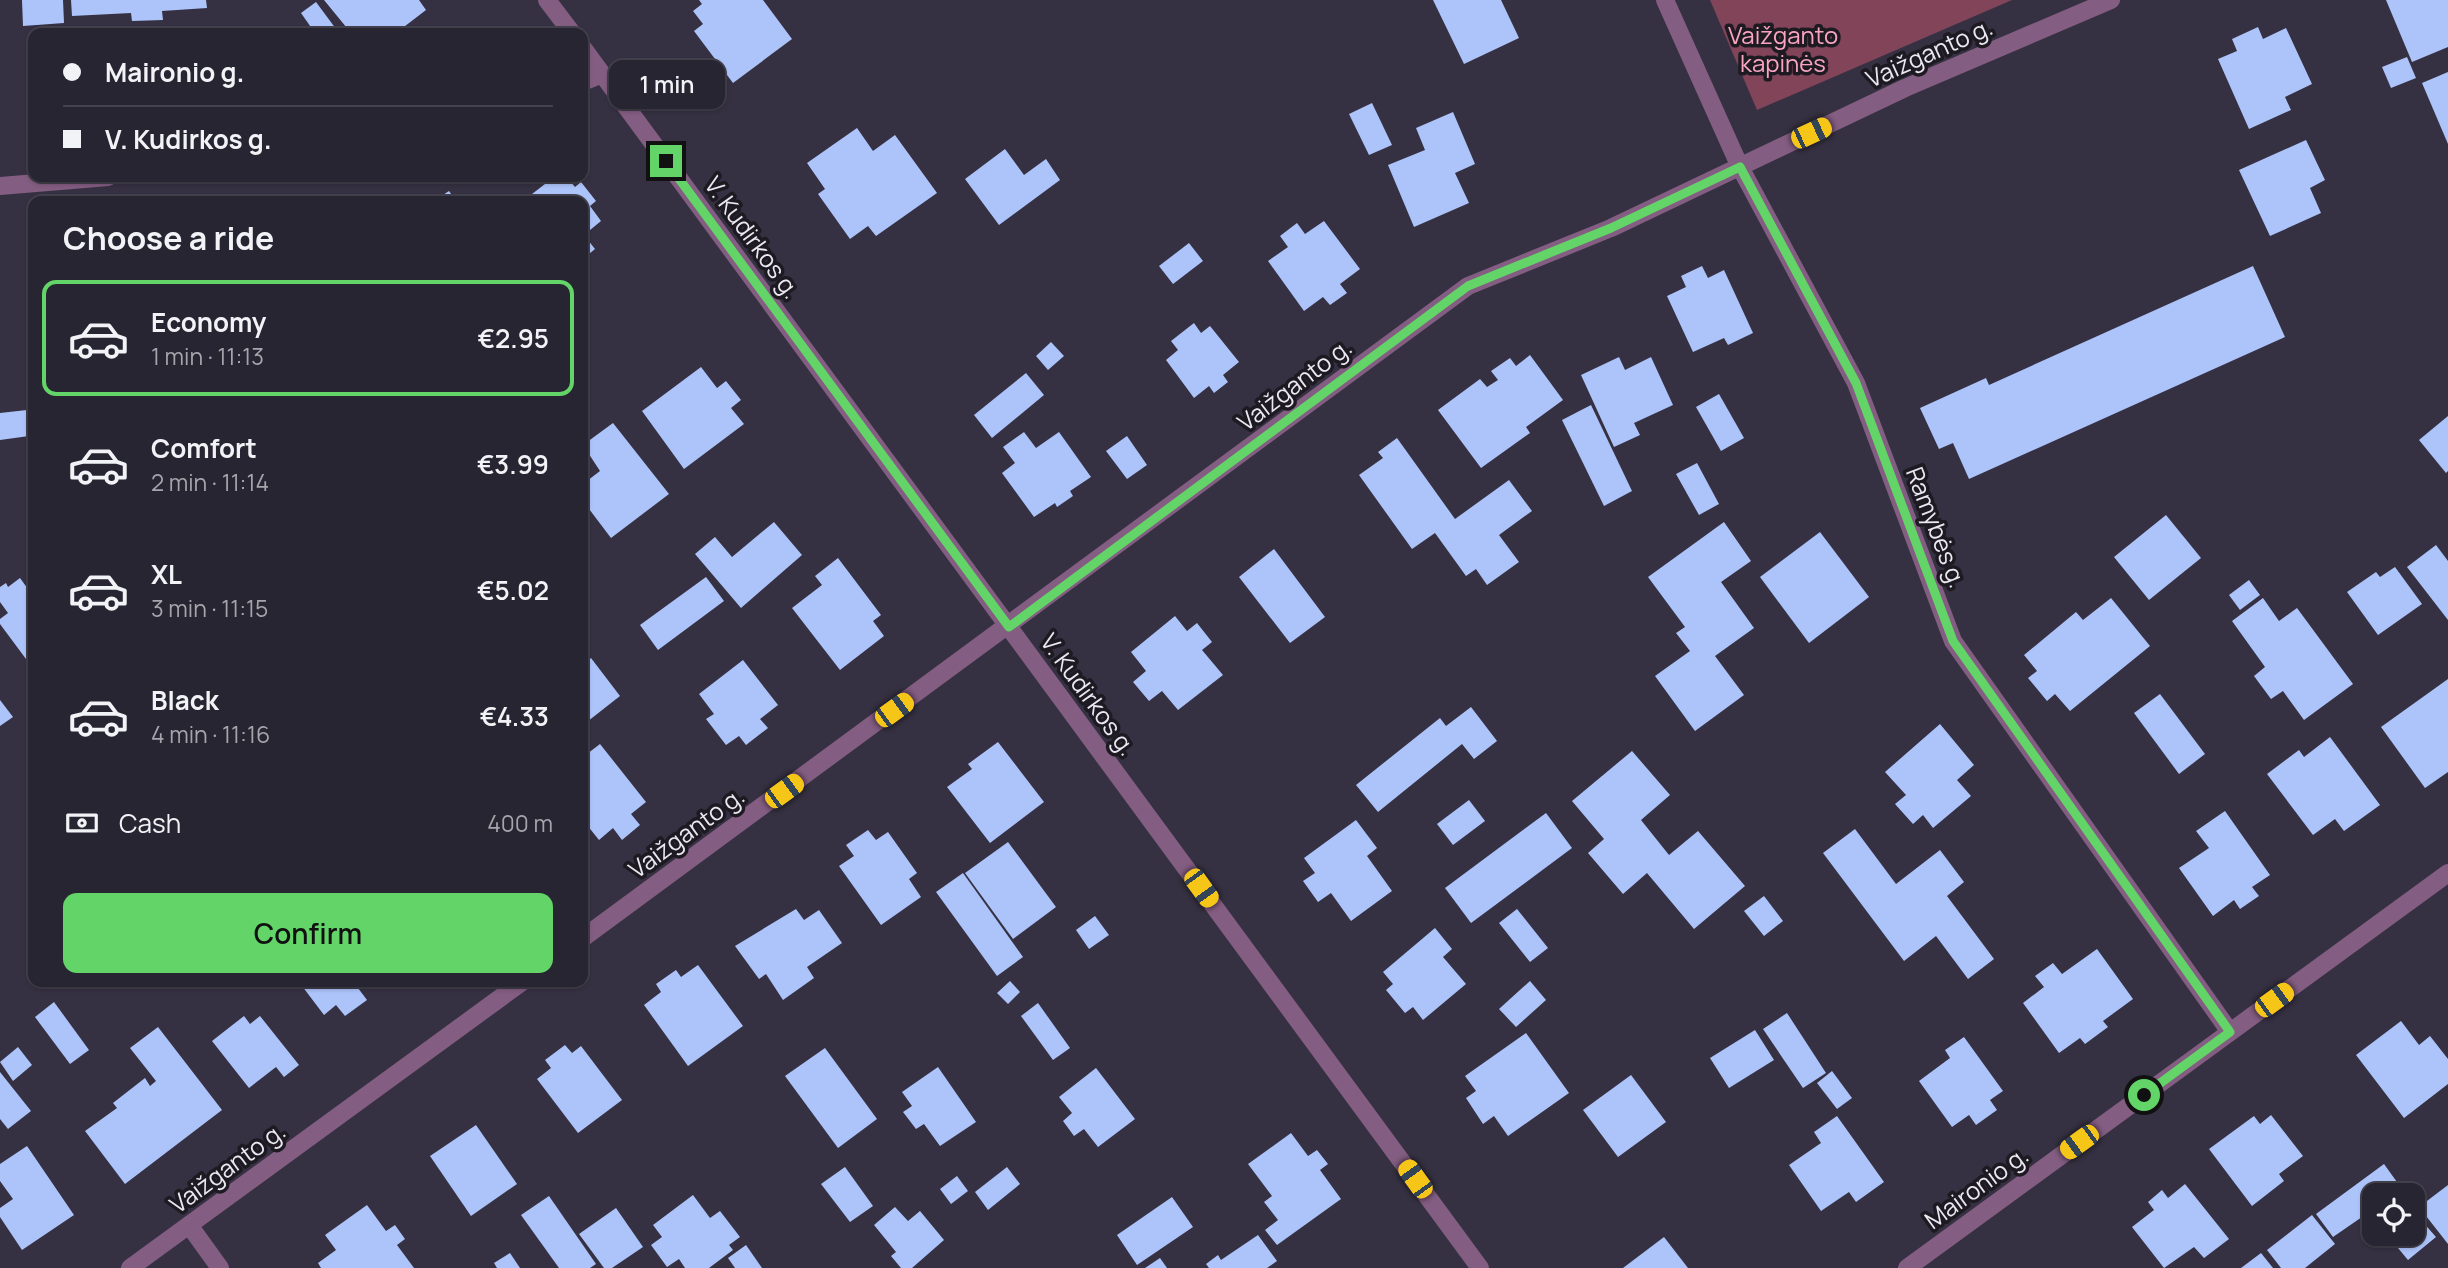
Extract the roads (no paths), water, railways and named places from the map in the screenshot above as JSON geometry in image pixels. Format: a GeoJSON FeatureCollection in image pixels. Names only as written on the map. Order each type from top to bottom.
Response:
{"type":"FeatureCollection","features":[{"type":"Feature","properties":{"kind":"street"},"geometry":{"type":"LineString","coordinates":[[547,0],[568,28]]}},
{"type":"Feature","properties":{"kind":"street","name":"Ramybės g."},"geometry":{"type":"LineString","coordinates":[[1665,0],[1740,167],[1856,383],[1953,641],[2230,1032]]}},
{"type":"Feature","properties":{"kind":"street","name":"Vaižganto g."},"geometry":{"type":"LineString","coordinates":[[588,934],[1009,627],[1468,286],[1611,228],[1905,88],[2110,0]]}},
{"type":"Feature","properties":{"kind":"street","name":"V. Kudirkos g."},"geometry":{"type":"LineString","coordinates":[[588,55],[1480,1268]]}},
{"type":"Feature","properties":{"kind":"street"},"geometry":{"type":"LineString","coordinates":[[588,80],[602,74]]}},
{"type":"Feature","properties":{"kind":"street"},"geometry":{"type":"LineString","coordinates":[[0,186],[48,182]]}},
{"type":"Feature","properties":{"kind":"street","name":"Maironio g."},"geometry":{"type":"LineString","coordinates":[[1906,1268],[2448,873]]}},
{"type":"Feature","properties":{"kind":"street","name":"Vaižganto g."},"geometry":{"type":"LineString","coordinates":[[130,1268],[515,987]]}},
{"type":"Feature","properties":{"kind":"street"},"geometry":{"type":"LineString","coordinates":[[189,1225],[220,1268]]}},
{"type":"Feature","properties":{"kind":"park label","name":"Vaižganto kapinės"},"geometry":{"type":"Point","coordinates":[1783,48]}}]}
